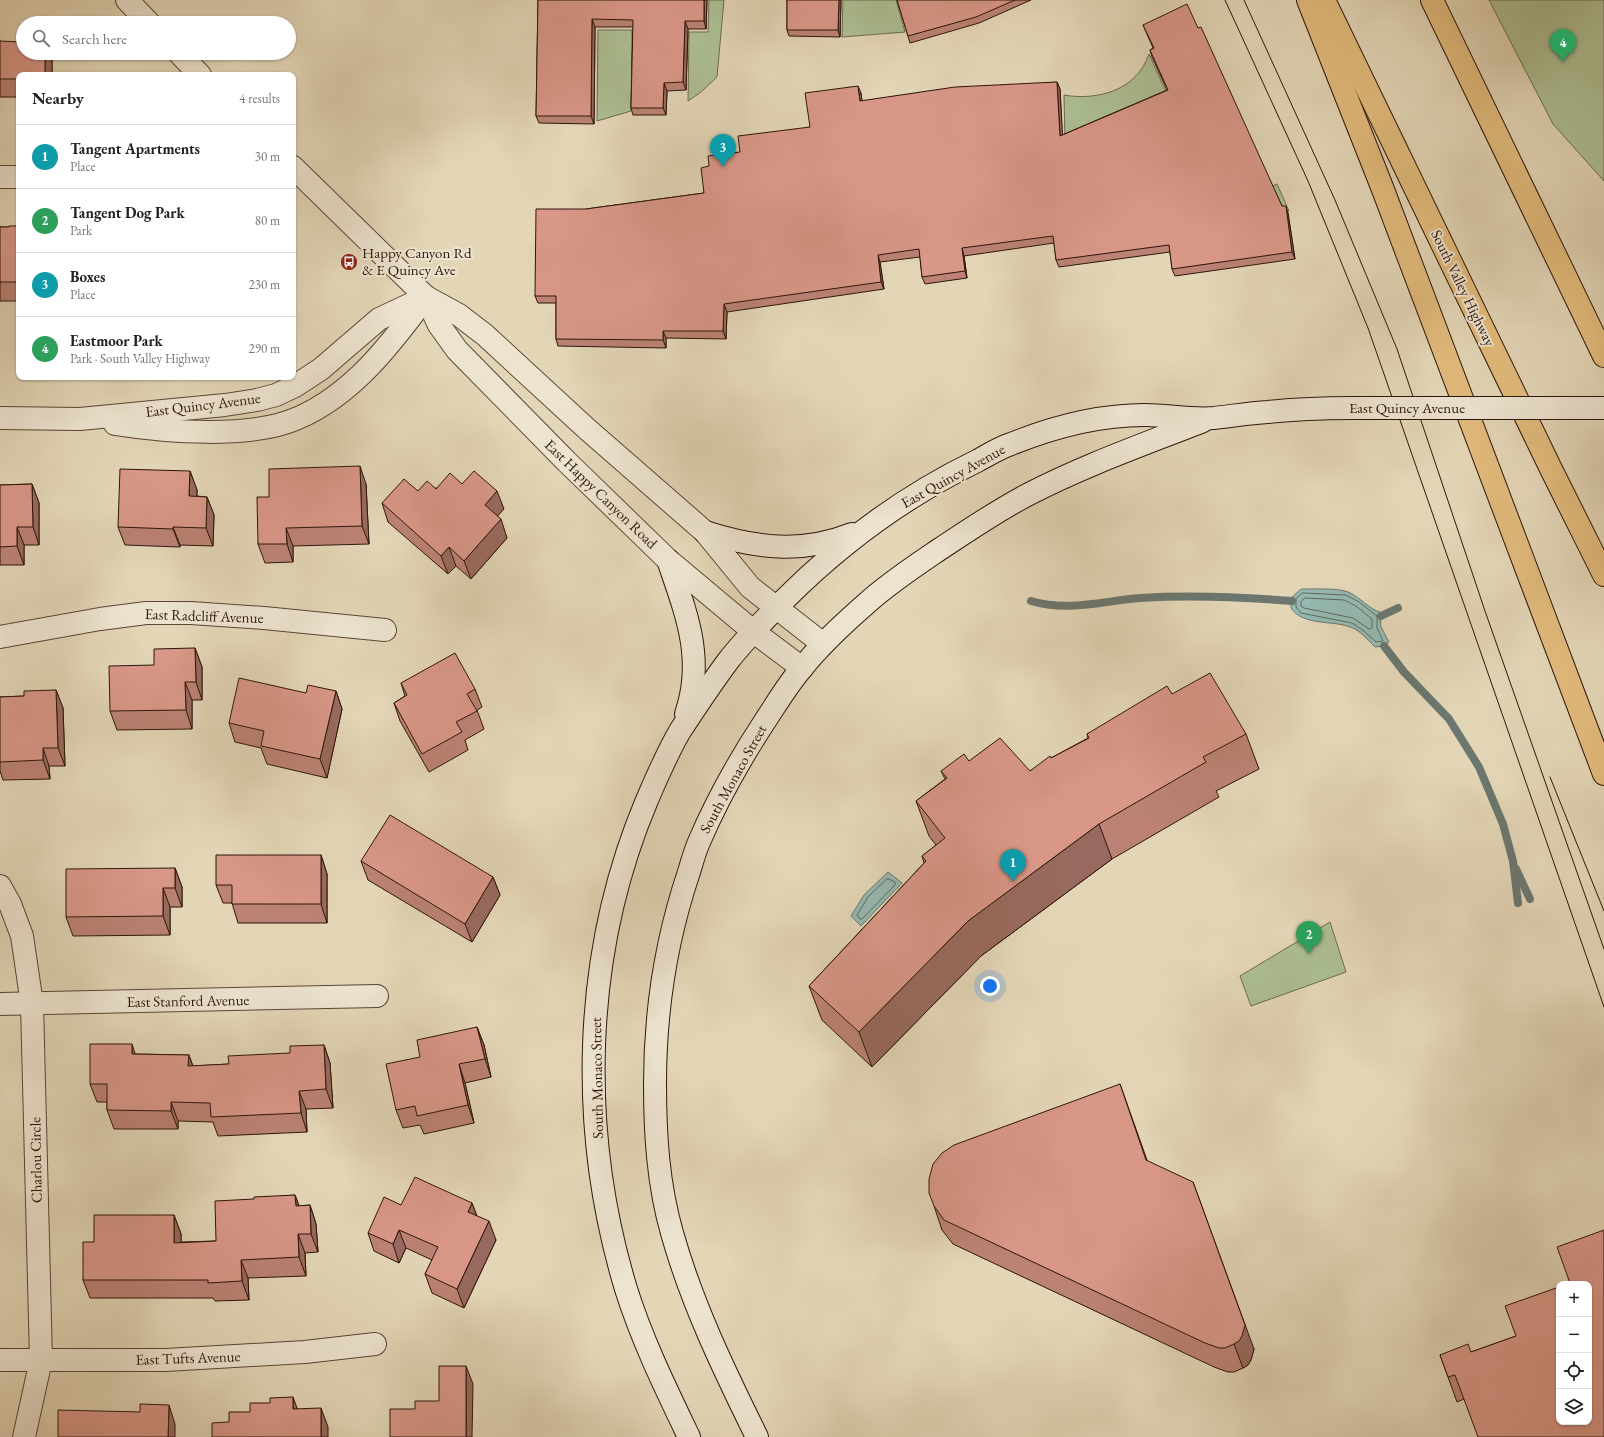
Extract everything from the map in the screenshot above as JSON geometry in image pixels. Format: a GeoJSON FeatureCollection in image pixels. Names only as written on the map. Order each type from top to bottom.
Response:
{"type":"FeatureCollection","features":[{"type":"Feature","properties":{"kind":"highway"},"geometry":{"type":"LineString","coordinates":[[1308,0],[1382,188],[1604,774]]}},
{"type":"Feature","properties":{"kind":"highway","name":"South Valley Highway"},"geometry":{"type":"LineString","coordinates":[[1324,0],[1551,469],[1604,575]]}},
{"type":"Feature","properties":{"kind":"highway"},"geometry":{"type":"LineString","coordinates":[[1432,0],[1604,356]]}},
{"type":"Feature","properties":{"kind":"street"},"geometry":{"type":"LineString","coordinates":[[127,0],[142,16]]}},
{"type":"Feature","properties":{"kind":"street"},"geometry":{"type":"LineString","coordinates":[[185,60],[195,72]]}},
{"type":"Feature","properties":{"kind":"street","name":"East Happy Canyon Road"},"geometry":{"type":"LineString","coordinates":[[296,170],[426,297],[459,315],[486,335],[586,429],[705,532],[750,587],[823,644]]}},
{"type":"Feature","properties":{"kind":"street"},"geometry":{"type":"LineString","coordinates":[[0,177],[16,177]]}},
{"type":"Feature","properties":{"kind":"street","name":"East Happy Canyon Road"},"geometry":{"type":"LineString","coordinates":[[426,297],[439,325],[447,337],[472,366],[566,462],[668,560],[754,632],[802,668]]}},
{"type":"Feature","properties":{"kind":"street","name":"East Quincy Avenue"},"geometry":{"type":"LineString","coordinates":[[0,418],[80,419],[225,405],[257,400],[276,395],[306,380],[321,369],[362,332],[379,319],[426,297]]}},
{"type":"Feature","properties":{"kind":"street","name":"East Quincy Avenue"},"geometry":{"type":"LineString","coordinates":[[80,419],[159,430],[190,431],[257,428],[282,424],[299,418],[329,400],[358,376],[394,340],[426,297]]}},
{"type":"Feature","properties":{"kind":"street","name":"East Quincy Avenue"},"geometry":{"type":"LineString","coordinates":[[777,607],[821,563],[882,516],[949,474],[1010,444],[1055,429],[1106,417],[1144,415],[1210,418],[1264,412],[1352,408],[1604,408]]}},
{"type":"Feature","properties":{"kind":"street","name":"East Quincy Avenue"},"geometry":{"type":"LineString","coordinates":[[823,644],[868,602],[916,566],[977,524],[1030,494],[1095,464],[1210,418]]}},
{"type":"Feature","properties":{"kind":"street"},"geometry":{"type":"LineString","coordinates":[[705,532],[750,544],[774,547],[817,544],[842,538],[866,528]]}},
{"type":"Feature","properties":{"kind":"street"},"geometry":{"type":"LineString","coordinates":[[668,560],[686,613],[692,637],[694,656],[692,696],[678,734]]}},
{"type":"Feature","properties":{"kind":"street","name":"South Monaco Street"},"geometry":{"type":"LineString","coordinates":[[689,1437],[657,1372],[627,1291],[613,1239],[601,1181],[596,1125],[593,1045],[599,976],[619,881],[633,834],[678,734],[727,662],[777,607]]}},
{"type":"Feature","properties":{"kind":"street","name":"East Radcliff Avenue"},"geometry":{"type":"LineString","coordinates":[[0,637],[100,619],[146,613],[191,613],[264,618],[385,630]]}},
{"type":"Feature","properties":{"kind":"street","name":"South Monaco Street"},"geometry":{"type":"LineString","coordinates":[[757,1437],[715,1352],[688,1283],[671,1230],[660,1175],[654,1122],[654,1050],[660,998],[671,934],[679,903],[699,843],[727,785],[751,742],[802,668],[823,644]]}},
{"type":"Feature","properties":{"kind":"street","name":"Charlou Circle"},"geometry":{"type":"LineString","coordinates":[[0,886],[10,904],[22,936],[32,1004],[41,1360],[24,1437]]}},
{"type":"Feature","properties":{"kind":"street","name":"East Stanford Avenue"},"geometry":{"type":"LineString","coordinates":[[0,1004],[377,996]]}},
{"type":"Feature","properties":{"kind":"street","name":"East Tufts Avenue"},"geometry":{"type":"LineString","coordinates":[[0,1360],[166,1360],[305,1352],[375,1344]]}},
{"type":"Feature","properties":{"kind":"green space"},"geometry":{"type":"Polygon","coordinates":[[[709,0],[724,0],[717,77],[701,92],[688,101],[689,32],[708,32],[709,0]]]}},
{"type":"Feature","properties":{"kind":"green space"},"geometry":{"type":"Polygon","coordinates":[[[843,0],[896,0],[905,32],[842,37],[843,0]]]}},
{"type":"Feature","properties":{"kind":"green space"},"geometry":{"type":"Polygon","coordinates":[[[1489,0],[1604,0],[1604,181],[1553,124],[1489,0]]]}},
{"type":"Feature","properties":{"kind":"green space"},"geometry":{"type":"Polygon","coordinates":[[[598,30],[632,30],[631,111],[597,121],[598,30]]]}},
{"type":"Feature","properties":{"kind":"green space"},"geometry":{"type":"Polygon","coordinates":[[[1149,54],[1220,210],[1277,184],[1289,211],[1162,229],[1065,141],[1064,95],[1090,96],[1115,90],[1126,84],[1135,76],[1143,66],[1149,54]]]}},
{"type":"Feature","properties":{"kind":"green space"},"geometry":{"type":"Polygon","coordinates":[[[1330,922],[1346,972],[1251,1006],[1240,976],[1330,922]]]}},
{"type":"Feature","properties":{"kind":"water"},"geometry":{"type":"Polygon","coordinates":[[[1301,589],[1338,590],[1352,594],[1372,609],[1380,612],[1381,627],[1389,642],[1384,646],[1375,647],[1354,628],[1318,622],[1303,618],[1296,614],[1291,608],[1292,597],[1301,589]]]}},
{"type":"Feature","properties":{"kind":"water"},"geometry":{"type":"Polygon","coordinates":[[[888,872],[902,883],[861,926],[851,916],[864,895],[888,872]]]}},
{"type":"Feature","properties":{"kind":"building"},"geometry":{"type":"Polygon","coordinates":[[[538,0],[704,0],[704,21],[685,21],[683,82],[664,83],[663,108],[631,108],[633,20],[592,19],[591,116],[536,116],[538,0]]]}},
{"type":"Feature","properties":{"kind":"building"},"geometry":{"type":"Polygon","coordinates":[[[787,0],[839,0],[838,30],[787,30],[787,0]]]}},
{"type":"Feature","properties":{"kind":"building"},"geometry":{"type":"Polygon","coordinates":[[[897,0],[1015,0],[976,17],[908,36],[897,0]]]}},
{"type":"Feature","properties":{"kind":"building"},"geometry":{"type":"Polygon","coordinates":[[[1187,4],[1198,28],[1201,27],[1282,206],[1286,206],[1292,252],[1172,269],[1169,245],[1056,260],[1053,236],[962,248],[965,271],[922,277],[919,249],[878,255],[881,282],[724,304],[723,331],[663,331],[663,340],[556,339],[556,296],[535,296],[536,209],[586,209],[704,193],[701,168],[709,166],[708,156],[740,152],[738,136],[810,127],[805,93],[858,86],[860,101],[955,87],[1057,82],[1060,136],[1168,90],[1150,50],[1154,48],[1143,25],[1187,4]]]}},
{"type":"Feature","properties":{"kind":"building"},"geometry":{"type":"Polygon","coordinates":[[[0,41],[16,42],[16,60],[45,60],[45,72],[16,72],[16,79],[0,79],[0,41]]]}},
{"type":"Feature","properties":{"kind":"building"},"geometry":{"type":"Polygon","coordinates":[[[16,226],[16,282],[0,282],[0,227],[16,226]]]}},
{"type":"Feature","properties":{"kind":"building"},"geometry":{"type":"Polygon","coordinates":[[[360,466],[362,526],[286,528],[287,544],[258,544],[257,497],[269,497],[269,469],[360,466]]]}},
{"type":"Feature","properties":{"kind":"building"},"geometry":{"type":"Polygon","coordinates":[[[120,469],[190,471],[189,496],[207,497],[206,528],[173,527],[173,529],[118,527],[120,469]]]}},
{"type":"Feature","properties":{"kind":"building"},"geometry":{"type":"Polygon","coordinates":[[[474,471],[497,491],[485,505],[501,519],[464,561],[449,547],[441,556],[382,503],[404,479],[418,491],[427,481],[436,489],[450,473],[462,484],[474,471]]]}},
{"type":"Feature","properties":{"kind":"building"},"geometry":{"type":"Polygon","coordinates":[[[32,484],[33,527],[17,527],[17,546],[0,547],[0,485],[32,484]]]}},
{"type":"Feature","properties":{"kind":"building"},"geometry":{"type":"Polygon","coordinates":[[[195,648],[196,682],[185,682],[186,710],[110,711],[109,666],[154,665],[154,649],[195,648]]]}},
{"type":"Feature","properties":{"kind":"building"},"geometry":{"type":"Polygon","coordinates":[[[455,653],[475,689],[467,694],[477,711],[456,722],[462,732],[422,754],[394,703],[407,695],[401,683],[455,653]]]}},
{"type":"Feature","properties":{"kind":"building"},"geometry":{"type":"Polygon","coordinates":[[[1210,673],[1246,734],[1203,757],[1206,762],[1099,824],[968,921],[859,1032],[809,986],[926,861],[922,856],[945,838],[916,801],[947,778],[941,771],[964,754],[969,761],[1000,738],[1030,771],[1050,756],[1051,758],[1089,738],[1087,734],[1167,686],[1172,694],[1210,673]]]}},
{"type":"Feature","properties":{"kind":"building"},"geometry":{"type":"Polygon","coordinates":[[[239,678],[306,693],[308,685],[336,691],[320,759],[261,746],[264,731],[229,723],[239,678]]]}},
{"type":"Feature","properties":{"kind":"building"},"geometry":{"type":"Polygon","coordinates":[[[56,690],[58,748],[43,748],[43,760],[0,762],[0,697],[24,696],[24,691],[56,690]]]}},
{"type":"Feature","properties":{"kind":"building"},"geometry":{"type":"Polygon","coordinates":[[[390,815],[493,877],[465,924],[361,861],[390,815]]]}},
{"type":"Feature","properties":{"kind":"building"},"geometry":{"type":"Polygon","coordinates":[[[216,855],[321,855],[321,904],[232,904],[232,885],[216,885],[216,855]]]}},
{"type":"Feature","properties":{"kind":"building"},"geometry":{"type":"Polygon","coordinates":[[[175,868],[175,888],[163,888],[163,916],[66,917],[66,869],[175,868]]]}},
{"type":"Feature","properties":{"kind":"building"},"geometry":{"type":"Polygon","coordinates":[[[477,1027],[485,1059],[459,1064],[468,1105],[417,1116],[415,1106],[396,1110],[386,1064],[420,1057],[417,1040],[477,1027]]]}},
{"type":"Feature","properties":{"kind":"building"},"geometry":{"type":"Polygon","coordinates":[[[90,1044],[132,1044],[132,1054],[189,1055],[188,1066],[229,1064],[228,1056],[290,1053],[290,1046],[324,1045],[326,1089],[299,1091],[301,1113],[211,1117],[210,1103],[171,1102],[171,1111],[107,1110],[107,1084],[90,1084],[90,1044]]]}},
{"type":"Feature","properties":{"kind":"building"},"geometry":{"type":"Polygon","coordinates":[[[1120,1084],[1146,1160],[1193,1182],[1245,1325],[1239,1341],[1225,1348],[1219,1348],[1205,1343],[944,1220],[934,1206],[929,1193],[929,1179],[933,1164],[942,1153],[954,1145],[1120,1084]]]}},
{"type":"Feature","properties":{"kind":"building"},"geometry":{"type":"Polygon","coordinates":[[[415,1177],[472,1203],[468,1212],[489,1221],[457,1289],[425,1274],[438,1247],[399,1230],[393,1244],[368,1233],[384,1197],[401,1205],[415,1177]]]}},
{"type":"Feature","properties":{"kind":"building"},"geometry":{"type":"Polygon","coordinates":[[[295,1195],[296,1206],[310,1205],[311,1234],[298,1234],[299,1257],[241,1260],[242,1281],[208,1283],[208,1280],[83,1280],[83,1242],[94,1242],[94,1215],[174,1215],[174,1243],[216,1241],[215,1201],[295,1195]]]}},
{"type":"Feature","properties":{"kind":"building"},"geometry":{"type":"Polygon","coordinates":[[[1604,1230],[1604,1437],[1478,1437],[1455,1375],[1448,1377],[1440,1355],[1468,1344],[1471,1352],[1516,1336],[1505,1306],[1556,1288],[1556,1425],[1592,1425],[1592,1281],[1569,1281],[1557,1247],[1604,1230]]]}},
{"type":"Feature","properties":{"kind":"building"},"geometry":{"type":"Polygon","coordinates":[[[439,1366],[466,1366],[466,1437],[390,1437],[390,1409],[415,1409],[415,1401],[439,1401],[439,1366]]]}},
{"type":"Feature","properties":{"kind":"building"},"geometry":{"type":"Polygon","coordinates":[[[293,1397],[293,1409],[321,1408],[321,1437],[212,1437],[212,1423],[229,1422],[229,1412],[250,1412],[250,1403],[270,1403],[270,1398],[293,1397]]]}},
{"type":"Feature","properties":{"kind":"building"},"geometry":{"type":"Polygon","coordinates":[[[140,1404],[169,1405],[168,1437],[58,1437],[58,1410],[140,1412],[140,1404]]]}},
{"type":"Feature","properties":{"kind":"waterway"},"geometry":{"type":"LineString","coordinates":[[1031,601],[1058,606],[1086,605],[1140,598],[1178,597],[1292,601]]}},
{"type":"Feature","properties":{"kind":"waterway"},"geometry":{"type":"LineString","coordinates":[[1381,616],[1398,608]]}},
{"type":"Feature","properties":{"kind":"waterway"},"geometry":{"type":"LineString","coordinates":[[1384,646],[1404,672],[1449,719],[1479,767],[1503,824],[1513,861],[1518,903]]}},
{"type":"Feature","properties":{"kind":"waterway"},"geometry":{"type":"LineString","coordinates":[[1516,869],[1530,899]]}},
{"type":"Feature","properties":{"kind":"tram line"},"geometry":{"type":"LineString","coordinates":[[1225,0],[1308,181],[1368,328],[1604,1007]]}},
{"type":"Feature","properties":{"kind":"tram line"},"geometry":{"type":"LineString","coordinates":[[1244,0],[1335,200],[1397,349],[1485,611],[1604,949]]}},
{"type":"Feature","properties":{"kind":"tram line"},"geometry":{"type":"LineString","coordinates":[[1550,777],[1604,911]]}},
{"type":"Feature","properties":{"kind":"place","name":"Eastmoor Park"},"geometry":{"type":"Point","coordinates":[1563,62]}},
{"type":"Feature","properties":{"kind":"place","name":"Boxes"},"geometry":{"type":"Point","coordinates":[723,167]}},
{"type":"Feature","properties":{"kind":"place","name":"Happy Canyon Rd & E Quincy Ave"},"geometry":{"type":"Point","coordinates":[349,262]}},
{"type":"Feature","properties":{"kind":"place","name":"Tangent Apartments"},"geometry":{"type":"Point","coordinates":[1013,882]}},
{"type":"Feature","properties":{"kind":"place","name":"Tangent Dog Park"},"geometry":{"type":"Point","coordinates":[1309,954]}}]}
